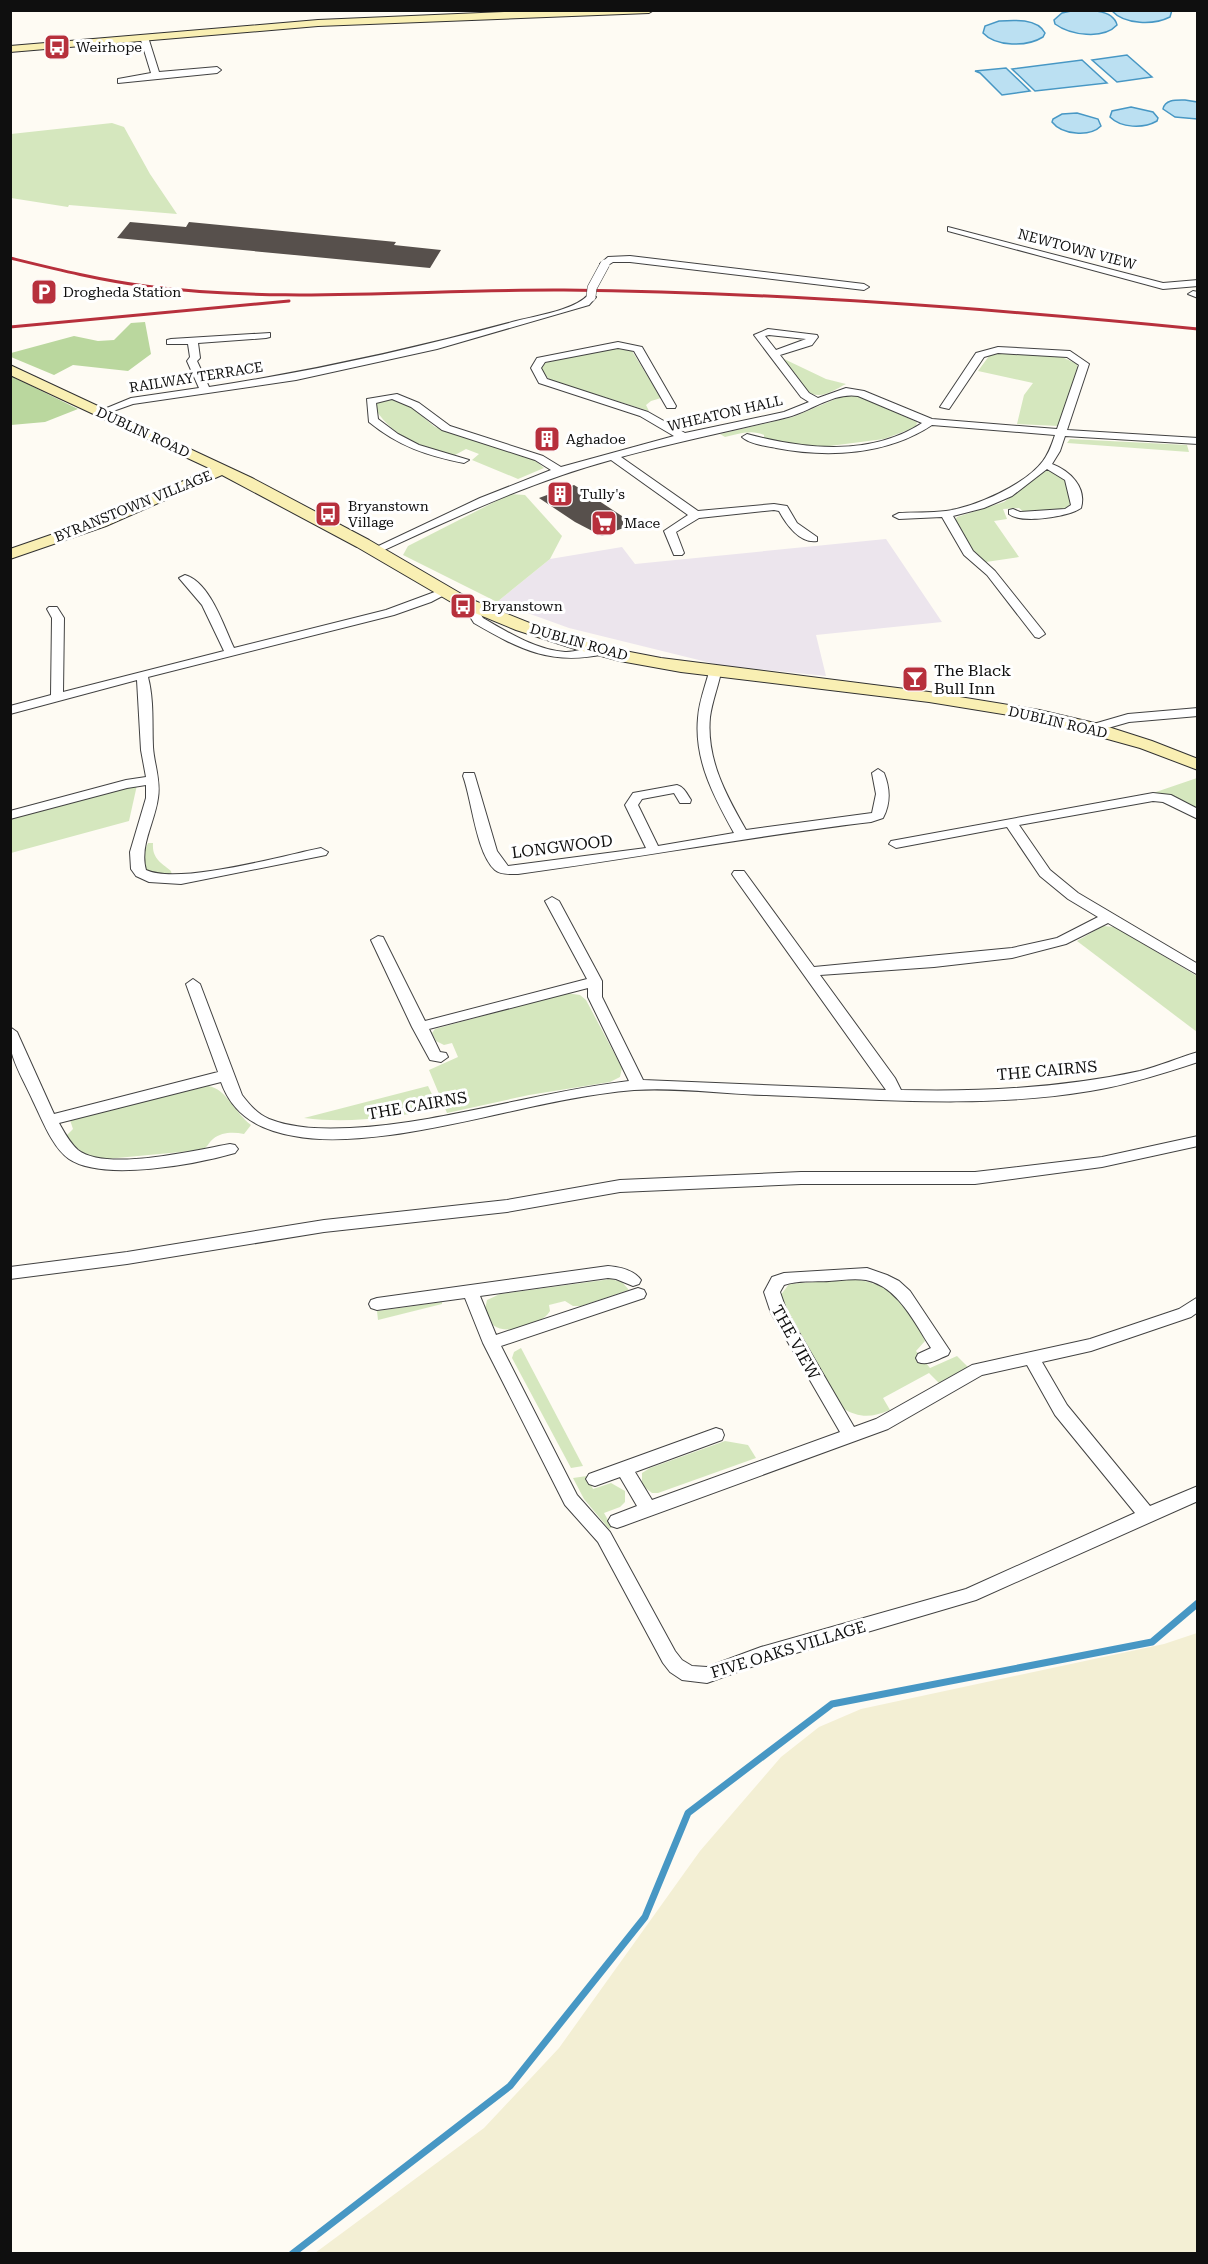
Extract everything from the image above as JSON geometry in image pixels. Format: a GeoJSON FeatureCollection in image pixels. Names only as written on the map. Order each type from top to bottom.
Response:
{"type":"FeatureCollection","features":[{"type":"Feature","properties":{"kind":"main road"},"geometry":{"type":"LineString","coordinates":[[10,49],[352,21],[649,10]]}},
{"type":"Feature","properties":{"kind":"main road","name":"DUBLIN ROAD"},"geometry":{"type":"LineString","coordinates":[[10,369],[222,470],[376,550],[444,592],[478,608],[549,635],[600,651],[715,672],[925,697],[1051,718],[1094,728],[1166,751],[1197,765]]}},
{"type":"Feature","properties":{"kind":"main road","name":"BYRANSTOWN VILLAGE"},"geometry":{"type":"LineString","coordinates":[[10,554],[100,523],[222,470]]}},
{"type":"Feature","properties":{"kind":"street"},"geometry":{"type":"LineString","coordinates":[[144,38],[156,75]]}},
{"type":"Feature","properties":{"kind":"street"},"geometry":{"type":"LineString","coordinates":[[121,81],[156,75],[217,70]]}},
{"type":"Feature","properties":{"kind":"street","name":"NEWTOWN VIEW"},"geometry":{"type":"LineString","coordinates":[[951,229],[1163,286],[1184,286],[1197,282]]}},
{"type":"Feature","properties":{"kind":"street","name":"RAILWAY TERRACE"},"geometry":{"type":"LineString","coordinates":[[102,412],[131,401],[296,377],[437,346],[527,323],[580,305],[591,297],[592,288],[605,264],[611,259],[630,259],[864,287]]}},
{"type":"Feature","properties":{"kind":"street"},"geometry":{"type":"LineString","coordinates":[[171,342],[266,335]]}},
{"type":"Feature","properties":{"kind":"street"},"geometry":{"type":"LineString","coordinates":[[193,340],[195,358],[192,361],[205,390]]}},
{"type":"Feature","properties":{"kind":"street"},"geometry":{"type":"LineString","coordinates":[[671,406],[638,349],[618,345],[568,353],[541,360],[536,368],[543,381],[645,414],[683,437]]}},
{"type":"Feature","properties":{"kind":"street"},"geometry":{"type":"LineString","coordinates":[[899,516],[946,514],[980,506],[1008,494],[1046,465],[1055,452],[1084,364],[1070,354],[998,350],[981,355],[945,407]]}},
{"type":"Feature","properties":{"kind":"street"},"geometry":{"type":"LineString","coordinates":[[774,354],[805,395],[816,402]]}},
{"type":"Feature","properties":{"kind":"street","name":"WHEATON HALL"},"geometry":{"type":"LineString","coordinates":[[376,550],[484,500],[559,471],[683,437],[788,414],[816,402],[853,391],[930,422],[958,426],[1197,441]]}},
{"type":"Feature","properties":{"kind":"street"},"geometry":{"type":"LineString","coordinates":[[464,460],[429,454],[395,438],[373,420],[371,401],[393,396],[415,405],[446,428],[538,458],[559,471]]}},
{"type":"Feature","properties":{"kind":"street"},"geometry":{"type":"LineString","coordinates":[[747,437],[765,444],[790,449],[820,450],[853,447],[907,436],[930,422]]}},
{"type":"Feature","properties":{"kind":"street"},"geometry":{"type":"LineString","coordinates":[[613,457],[696,515]]}},
{"type":"Feature","properties":{"kind":"street"},"geometry":{"type":"LineString","coordinates":[[1013,512],[1018,516],[1068,512],[1077,506],[1072,479],[1065,472],[1046,465]]}},
{"type":"Feature","properties":{"kind":"street"},"geometry":{"type":"LineString","coordinates":[[678,553],[670,531],[696,515],[783,508],[792,525],[813,539]]}},
{"type":"Feature","properties":{"kind":"street"},"geometry":{"type":"LineString","coordinates":[[946,514],[968,553],[992,573],[1039,634]]}},
{"type":"Feature","properties":{"kind":"street"},"geometry":{"type":"LineString","coordinates":[[185,578],[200,591],[213,610],[231,653]]}},
{"type":"Feature","properties":{"kind":"street"},"geometry":{"type":"LineString","coordinates":[[10,710],[141,674],[421,603],[444,592]]}},
{"type":"Feature","properties":{"kind":"street"},"geometry":{"type":"LineString","coordinates":[[53,609],[58,618],[57,697]]}},
{"type":"Feature","properties":{"kind":"street"},"geometry":{"type":"LineString","coordinates":[[715,672],[704,717],[705,759],[741,834]]}},
{"type":"Feature","properties":{"kind":"street"},"geometry":{"type":"LineString","coordinates":[[141,674],[145,690],[147,750],[153,780],[152,798],[136,860],[138,869],[146,877],[181,880],[321,852]]}},
{"type":"Feature","properties":{"kind":"street"},"geometry":{"type":"LineString","coordinates":[[1094,728],[1128,718],[1197,712]]}},
{"type":"Feature","properties":{"kind":"street","name":"LONGWOOD"},"geometry":{"type":"LineString","coordinates":[[469,776],[475,789],[493,858],[500,867],[506,870],[518,870],[654,850],[741,834],[871,818],[878,815],[884,800],[879,773]]}},
{"type":"Feature","properties":{"kind":"street"},"geometry":{"type":"LineString","coordinates":[[10,815],[126,784],[153,780]]}},
{"type":"Feature","properties":{"kind":"street"},"geometry":{"type":"LineString","coordinates":[[654,850],[631,805],[638,796],[677,789],[685,800]]}},
{"type":"Feature","properties":{"kind":"street"},"geometry":{"type":"LineString","coordinates":[[896,844],[1153,797],[1166,798],[1197,815]]}},
{"type":"Feature","properties":{"kind":"street"},"geometry":{"type":"LineString","coordinates":[[1011,823],[1045,873],[1108,917],[1197,971]]}},
{"type":"Feature","properties":{"kind":"street"},"geometry":{"type":"LineString","coordinates":[[739,874],[890,1082],[896,1095]]}},
{"type":"Feature","properties":{"kind":"street"},"geometry":{"type":"LineString","coordinates":[[552,901],[595,981],[595,998],[638,1085]]}},
{"type":"Feature","properties":{"kind":"street"},"geometry":{"type":"LineString","coordinates":[[811,972],[832,968],[934,962],[1012,953],[1061,941],[1108,917]]}},
{"type":"Feature","properties":{"kind":"street"},"geometry":{"type":"LineString","coordinates":[[378,940],[419,1027],[435,1056],[441,1057]]}},
{"type":"Feature","properties":{"kind":"street"},"geometry":{"type":"LineString","coordinates":[[419,1027],[595,981]]}},
{"type":"Feature","properties":{"kind":"street","name":"THE CAIRNS"},"geometry":{"type":"LineString","coordinates":[[193,984],[236,1098],[252,1116],[277,1128],[316,1133],[362,1133],[400,1128],[638,1085],[896,1095],[1024,1093],[1091,1086],[1176,1066],[1197,1057]]}},
{"type":"Feature","properties":{"kind":"street"},"geometry":{"type":"LineString","coordinates":[[10,1032],[62,1143],[80,1159],[92,1163],[134,1164],[230,1149]]}},
{"type":"Feature","properties":{"kind":"street"},"geometry":{"type":"LineString","coordinates":[[51,1120],[227,1075]]}},
{"type":"Feature","properties":{"kind":"street"},"geometry":{"type":"LineString","coordinates":[[10,1274],[127,1258],[324,1226],[507,1206],[620,1186],[801,1178],[975,1178],[1102,1162],[1197,1141]]}},
{"type":"Feature","properties":{"kind":"street"},"geometry":{"type":"LineString","coordinates":[[377,1304],[608,1272],[619,1273],[636,1287],[491,1343]]}},
{"type":"Feature","properties":{"kind":"street","name":"THE VIEW"},"geometry":{"type":"LineString","coordinates":[[850,1435],[779,1313],[772,1292],[778,1281],[814,1275],[867,1274],[893,1285],[904,1295],[942,1351],[924,1358]]}},
{"type":"Feature","properties":{"kind":"street","name":"FIVE OAKS VILLAGE"},"geometry":{"type":"LineString","coordinates":[[470,1291],[491,1343],[571,1500],[604,1537],[669,1657],[676,1666],[689,1674],[707,1675],[761,1655],[970,1595],[1197,1493]]}},
{"type":"Feature","properties":{"kind":"street"},"geometry":{"type":"LineString","coordinates":[[617,1521],[882,1424],[978,1370],[1091,1345],[1185,1313],[1197,1304]]}},
{"type":"Feature","properties":{"kind":"street"},"geometry":{"type":"LineString","coordinates":[[1030,1357],[1061,1410],[1148,1516]]}},
{"type":"Feature","properties":{"kind":"street"},"geometry":{"type":"LineString","coordinates":[[595,1479],[716,1435]]}},
{"type":"Feature","properties":{"kind":"street"},"geometry":{"type":"LineString","coordinates":[[624,1469],[648,1509]]}},
{"type":"Feature","properties":{"kind":"shaded area"},"geometry":{"type":"Polygon","coordinates":[[[886,539],[942,622],[816,635],[826,676],[719,665],[569,628],[497,602],[550,559],[622,547],[635,564],[886,539]]]}},
{"type":"Feature","properties":{"kind":"shaded area"},"geometry":{"type":"Polygon","coordinates":[[[1197,1633],[1197,2253],[315,2253],[484,2128],[559,2048],[700,1851],[781,1757],[819,1727],[861,1709],[1164,1644],[1197,1633]]]}},
{"type":"Feature","properties":{"kind":"green space"},"geometry":{"type":"Polygon","coordinates":[[[112,123],[124,127],[150,174],[177,214],[69,205],[68,207],[11,198],[11,134],[112,123]]]}},
{"type":"Feature","properties":{"kind":"green space"},"geometry":{"type":"Polygon","coordinates":[[[145,322],[151,354],[128,371],[73,365],[54,375],[11,357],[11,353],[74,336],[98,341],[114,340],[131,323],[145,322]]]}},
{"type":"Feature","properties":{"kind":"green space"},"geometry":{"type":"Polygon","coordinates":[[[613,348],[632,351],[661,398],[646,405],[649,411],[550,380],[541,370],[544,363],[613,348]]]}},
{"type":"Feature","properties":{"kind":"green space"},"geometry":{"type":"Polygon","coordinates":[[[1005,352],[1062,357],[1077,364],[1078,370],[1058,426],[1017,424],[1024,395],[1033,383],[978,371],[989,356],[1005,352]]]}},
{"type":"Feature","properties":{"kind":"green space"},"geometry":{"type":"Polygon","coordinates":[[[782,358],[826,379],[846,384],[826,394],[813,394],[802,387],[782,358]]]}},
{"type":"Feature","properties":{"kind":"green space"},"geometry":{"type":"Polygon","coordinates":[[[11,376],[78,409],[45,422],[11,425],[11,376]]]}},
{"type":"Feature","properties":{"kind":"green space"},"geometry":{"type":"Polygon","coordinates":[[[845,395],[855,395],[917,422],[916,427],[884,439],[814,448],[764,440],[764,435],[755,432],[725,437],[720,434],[793,417],[845,395]]]}},
{"type":"Feature","properties":{"kind":"green space"},"geometry":{"type":"Polygon","coordinates":[[[396,399],[411,407],[435,427],[535,460],[544,468],[518,479],[472,460],[479,454],[466,449],[455,455],[411,440],[392,428],[376,410],[377,403],[396,399]]]}},
{"type":"Feature","properties":{"kind":"green space"},"geometry":{"type":"Polygon","coordinates":[[[1070,439],[1187,445],[1189,452],[1067,443],[1070,439]]]}},
{"type":"Feature","properties":{"kind":"green space"},"geometry":{"type":"Polygon","coordinates":[[[1045,471],[1053,471],[1067,481],[1070,506],[1063,510],[1025,513],[1019,508],[1003,509],[1007,519],[994,521],[1019,557],[986,562],[976,554],[954,522],[957,517],[1004,502],[1045,471]]]}},
{"type":"Feature","properties":{"kind":"green space"},"geometry":{"type":"Polygon","coordinates":[[[510,494],[525,495],[562,536],[550,559],[497,602],[403,555],[408,546],[510,494]]]}},
{"type":"Feature","properties":{"kind":"green space"},"geometry":{"type":"Polygon","coordinates":[[[1197,778],[1197,811],[1169,795],[1153,793],[1197,778]]]}},
{"type":"Feature","properties":{"kind":"green space"},"geometry":{"type":"Polygon","coordinates":[[[137,785],[129,821],[11,853],[11,819],[137,785]]]}},
{"type":"Feature","properties":{"kind":"green space"},"geometry":{"type":"Polygon","coordinates":[[[148,843],[153,843],[155,856],[171,871],[172,876],[146,871],[143,855],[148,843]]]}},
{"type":"Feature","properties":{"kind":"green space"},"geometry":{"type":"Polygon","coordinates":[[[1103,926],[1115,927],[1197,976],[1197,1032],[1077,941],[1103,926]]]}},
{"type":"Feature","properties":{"kind":"green space"},"geometry":{"type":"Polygon","coordinates":[[[566,993],[580,995],[586,1000],[622,1068],[620,1077],[610,1082],[529,1095],[447,1113],[429,1070],[458,1057],[452,1043],[444,1045],[436,1041],[432,1033],[435,1029],[566,993]]]}},
{"type":"Feature","properties":{"kind":"green space"},"geometry":{"type":"Polygon","coordinates":[[[208,1086],[215,1088],[225,1096],[251,1125],[244,1134],[220,1135],[202,1150],[106,1159],[93,1157],[83,1152],[66,1136],[73,1129],[70,1120],[208,1086]]]}},
{"type":"Feature","properties":{"kind":"green space"},"geometry":{"type":"Polygon","coordinates":[[[428,1086],[439,1109],[355,1120],[304,1118],[428,1086]]]}},
{"type":"Feature","properties":{"kind":"green space"},"geometry":{"type":"Polygon","coordinates":[[[611,1279],[622,1282],[629,1290],[581,1306],[573,1306],[565,1301],[549,1305],[550,1311],[540,1321],[515,1329],[499,1328],[493,1325],[485,1309],[487,1300],[500,1294],[611,1279]]]}},
{"type":"Feature","properties":{"kind":"green space"},"geometry":{"type":"Polygon","coordinates":[[[854,1279],[881,1286],[900,1300],[923,1335],[925,1341],[916,1351],[930,1368],[957,1356],[968,1367],[939,1383],[929,1373],[883,1398],[890,1410],[883,1413],[871,1416],[860,1415],[842,1408],[780,1296],[789,1284],[854,1279]]]}},
{"type":"Feature","properties":{"kind":"green space"},"geometry":{"type":"Polygon","coordinates":[[[442,1302],[442,1304],[378,1320],[377,1311],[442,1302]]]}},
{"type":"Feature","properties":{"kind":"green space"},"geometry":{"type":"Polygon","coordinates":[[[521,1348],[583,1466],[571,1468],[512,1358],[514,1352],[521,1348]]]}},
{"type":"Feature","properties":{"kind":"green space"},"geometry":{"type":"Polygon","coordinates":[[[725,1441],[748,1445],[756,1458],[658,1493],[652,1493],[642,1485],[642,1473],[650,1468],[725,1441]]]}},
{"type":"Feature","properties":{"kind":"green space"},"geometry":{"type":"Polygon","coordinates":[[[587,1476],[593,1489],[611,1483],[625,1491],[625,1502],[620,1507],[604,1513],[612,1527],[609,1529],[584,1499],[573,1478],[587,1476]]]}},
{"type":"Feature","properties":{"kind":"water"},"geometry":{"type":"Polygon","coordinates":[[[1172,10],[1170,17],[1148,22],[1124,19],[1112,11],[1172,10]]]}},
{"type":"Feature","properties":{"kind":"water"},"geometry":{"type":"Polygon","coordinates":[[[1098,11],[1110,16],[1117,25],[1104,33],[1086,34],[1069,31],[1055,24],[1054,20],[1062,13],[1098,11]]]}},
{"type":"Feature","properties":{"kind":"water"},"geometry":{"type":"Polygon","coordinates":[[[999,21],[1031,22],[1045,33],[1043,37],[1029,43],[1003,43],[983,33],[985,26],[999,21]]]}},
{"type":"Feature","properties":{"kind":"water"},"geometry":{"type":"Polygon","coordinates":[[[1127,55],[1152,77],[1117,82],[1092,60],[1127,55]]]}},
{"type":"Feature","properties":{"kind":"water"},"geometry":{"type":"Polygon","coordinates":[[[1082,60],[1107,83],[1035,91],[1012,69],[1082,60]]]}},
{"type":"Feature","properties":{"kind":"water"},"geometry":{"type":"Polygon","coordinates":[[[1006,68],[1030,91],[1002,95],[980,73],[975,71],[1006,68]]]}},
{"type":"Feature","properties":{"kind":"water"},"geometry":{"type":"Polygon","coordinates":[[[1185,100],[1197,102],[1197,119],[1175,117],[1163,109],[1166,103],[1185,100]]]}},
{"type":"Feature","properties":{"kind":"water"},"geometry":{"type":"Polygon","coordinates":[[[1131,107],[1153,112],[1158,118],[1157,121],[1132,126],[1115,121],[1110,117],[1112,111],[1131,107]]]}},
{"type":"Feature","properties":{"kind":"water"},"geometry":{"type":"Polygon","coordinates":[[[1077,113],[1098,119],[1101,126],[1090,132],[1076,133],[1062,130],[1052,122],[1062,114],[1077,113]]]}},
{"type":"Feature","properties":{"kind":"building"},"geometry":{"type":"Polygon","coordinates":[[[130,222],[186,227],[189,222],[396,242],[394,245],[441,250],[430,268],[117,238],[130,222]]]}},
{"type":"Feature","properties":{"kind":"building"},"geometry":{"type":"Polygon","coordinates":[[[574,485],[634,524],[602,536],[575,522],[539,498],[574,485]]]}},
{"type":"Feature","properties":{"kind":"waterway"},"geometry":{"type":"LineString","coordinates":[[292,2254],[510,2086],[645,1917],[688,1813],[832,1704],[1152,1642],[1198,1603]]}},
{"type":"Feature","properties":{"kind":"railway"},"geometry":{"type":"LineString","coordinates":[[10,258],[111,281],[197,291],[302,295],[512,290],[723,294],[961,308],[1198,329]]}},
{"type":"Feature","properties":{"kind":"railway"},"geometry":{"type":"LineString","coordinates":[[10,327],[289,301]]}},
{"type":"Feature","properties":{"kind":"place","name":"Weirhope"},"geometry":{"type":"Point","coordinates":[57,47]}},
{"type":"Feature","properties":{"kind":"place","name":"Drogheda Station"},"geometry":{"type":"Point","coordinates":[44,292]}},
{"type":"Feature","properties":{"kind":"place","name":"Aghadoe"},"geometry":{"type":"Point","coordinates":[547,439]}},
{"type":"Feature","properties":{"kind":"place","name":"Tully's"},"geometry":{"type":"Point","coordinates":[560,494]}},
{"type":"Feature","properties":{"kind":"place","name":"Bryanstown Village"},"geometry":{"type":"Point","coordinates":[328,514]}},
{"type":"Feature","properties":{"kind":"place","name":"Mace"},"geometry":{"type":"Point","coordinates":[604,523]}},
{"type":"Feature","properties":{"kind":"place","name":"Bryanstown"},"geometry":{"type":"Point","coordinates":[463,606]}},
{"type":"Feature","properties":{"kind":"place","name":"The Black Bull Inn"},"geometry":{"type":"Point","coordinates":[915,679]}}]}
